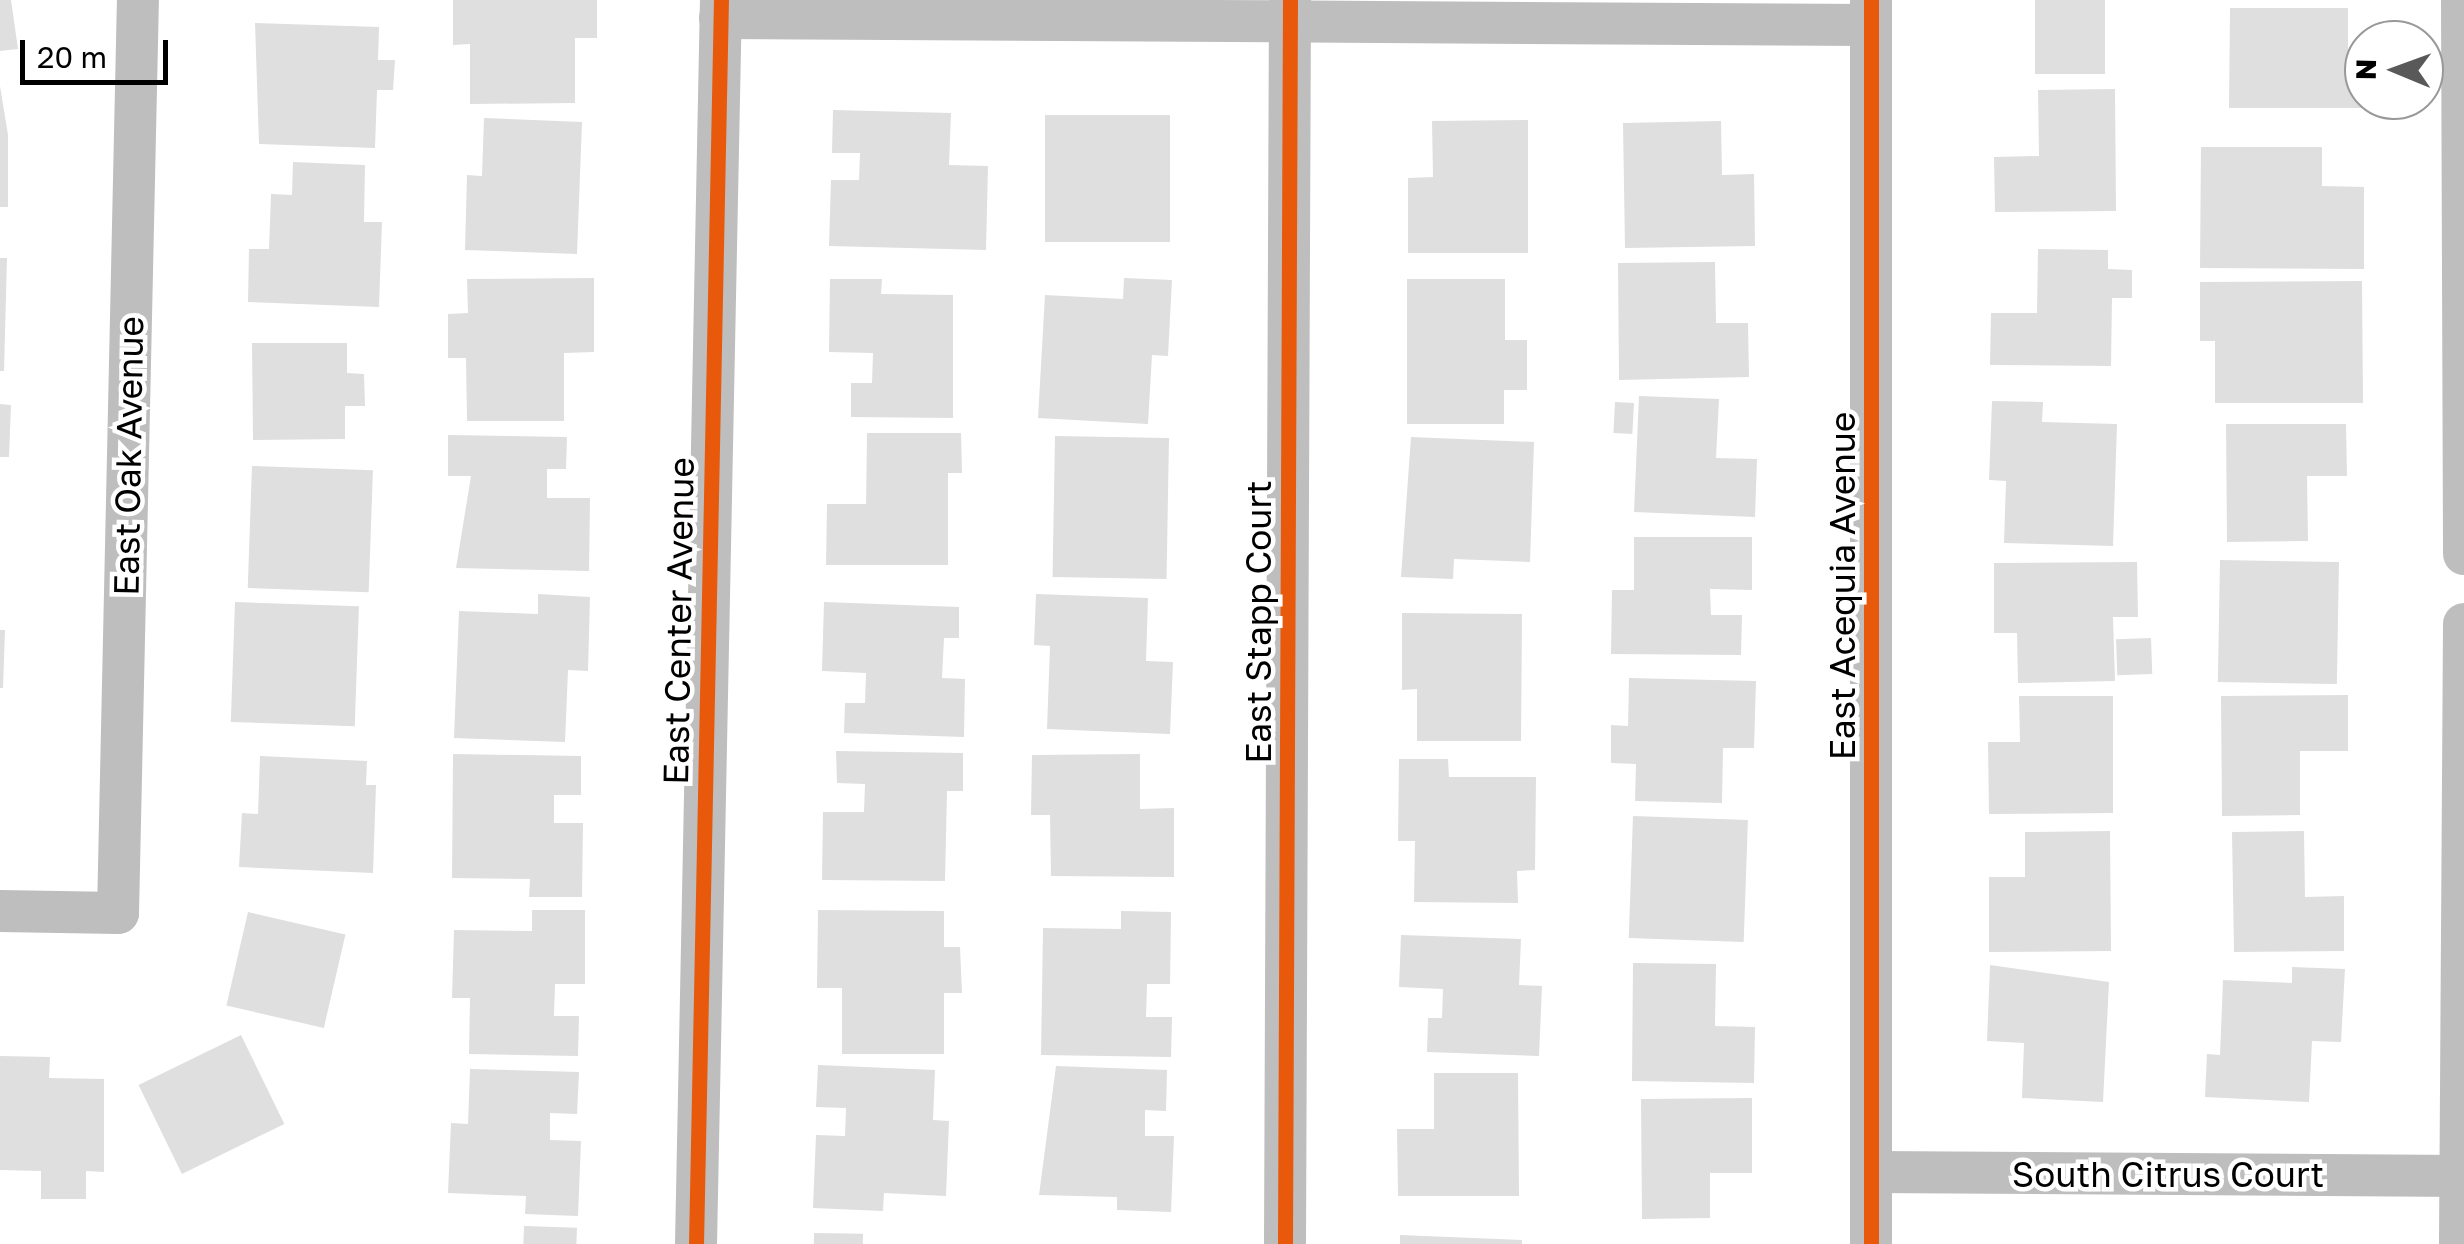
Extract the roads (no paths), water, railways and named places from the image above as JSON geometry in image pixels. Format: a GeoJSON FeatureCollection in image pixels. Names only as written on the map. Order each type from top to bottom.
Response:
{"type":"FeatureCollection","features":[{"type":"Feature","properties":{"kind":"street","name":"East Oak Avenue"},"geometry":{"type":"LineString","coordinates":[[0,911],[118,913],[138,0]]}},
{"type":"Feature","properties":{"kind":"street"},"geometry":{"type":"LineString","coordinates":[[720,9],[1871,12]]}},
{"type":"Feature","properties":{"kind":"street","name":"East Center Avenue"},"geometry":{"type":"LineString","coordinates":[[696,1244],[720,9]]}},
{"type":"Feature","properties":{"kind":"street","name":"East Stapp Court"},"geometry":{"type":"LineString","coordinates":[[1285,1244],[1290,10]]}},
{"type":"Feature","properties":{"kind":"street","name":"East Acequia Avenue"},"geometry":{"type":"LineString","coordinates":[[1871,12],[1871,1244]]}},
{"type":"Feature","properties":{"kind":"street"},"geometry":{"type":"LineString","coordinates":[[2463,18],[2464,554]]}},
{"type":"Feature","properties":{"kind":"street"},"geometry":{"type":"LineString","coordinates":[[2460,1244],[2464,624]]}},
{"type":"Feature","properties":{"kind":"street","name":"South Citrus Court"},"geometry":{"type":"LineString","coordinates":[[1872,1172],[2462,1176]]}}]}
